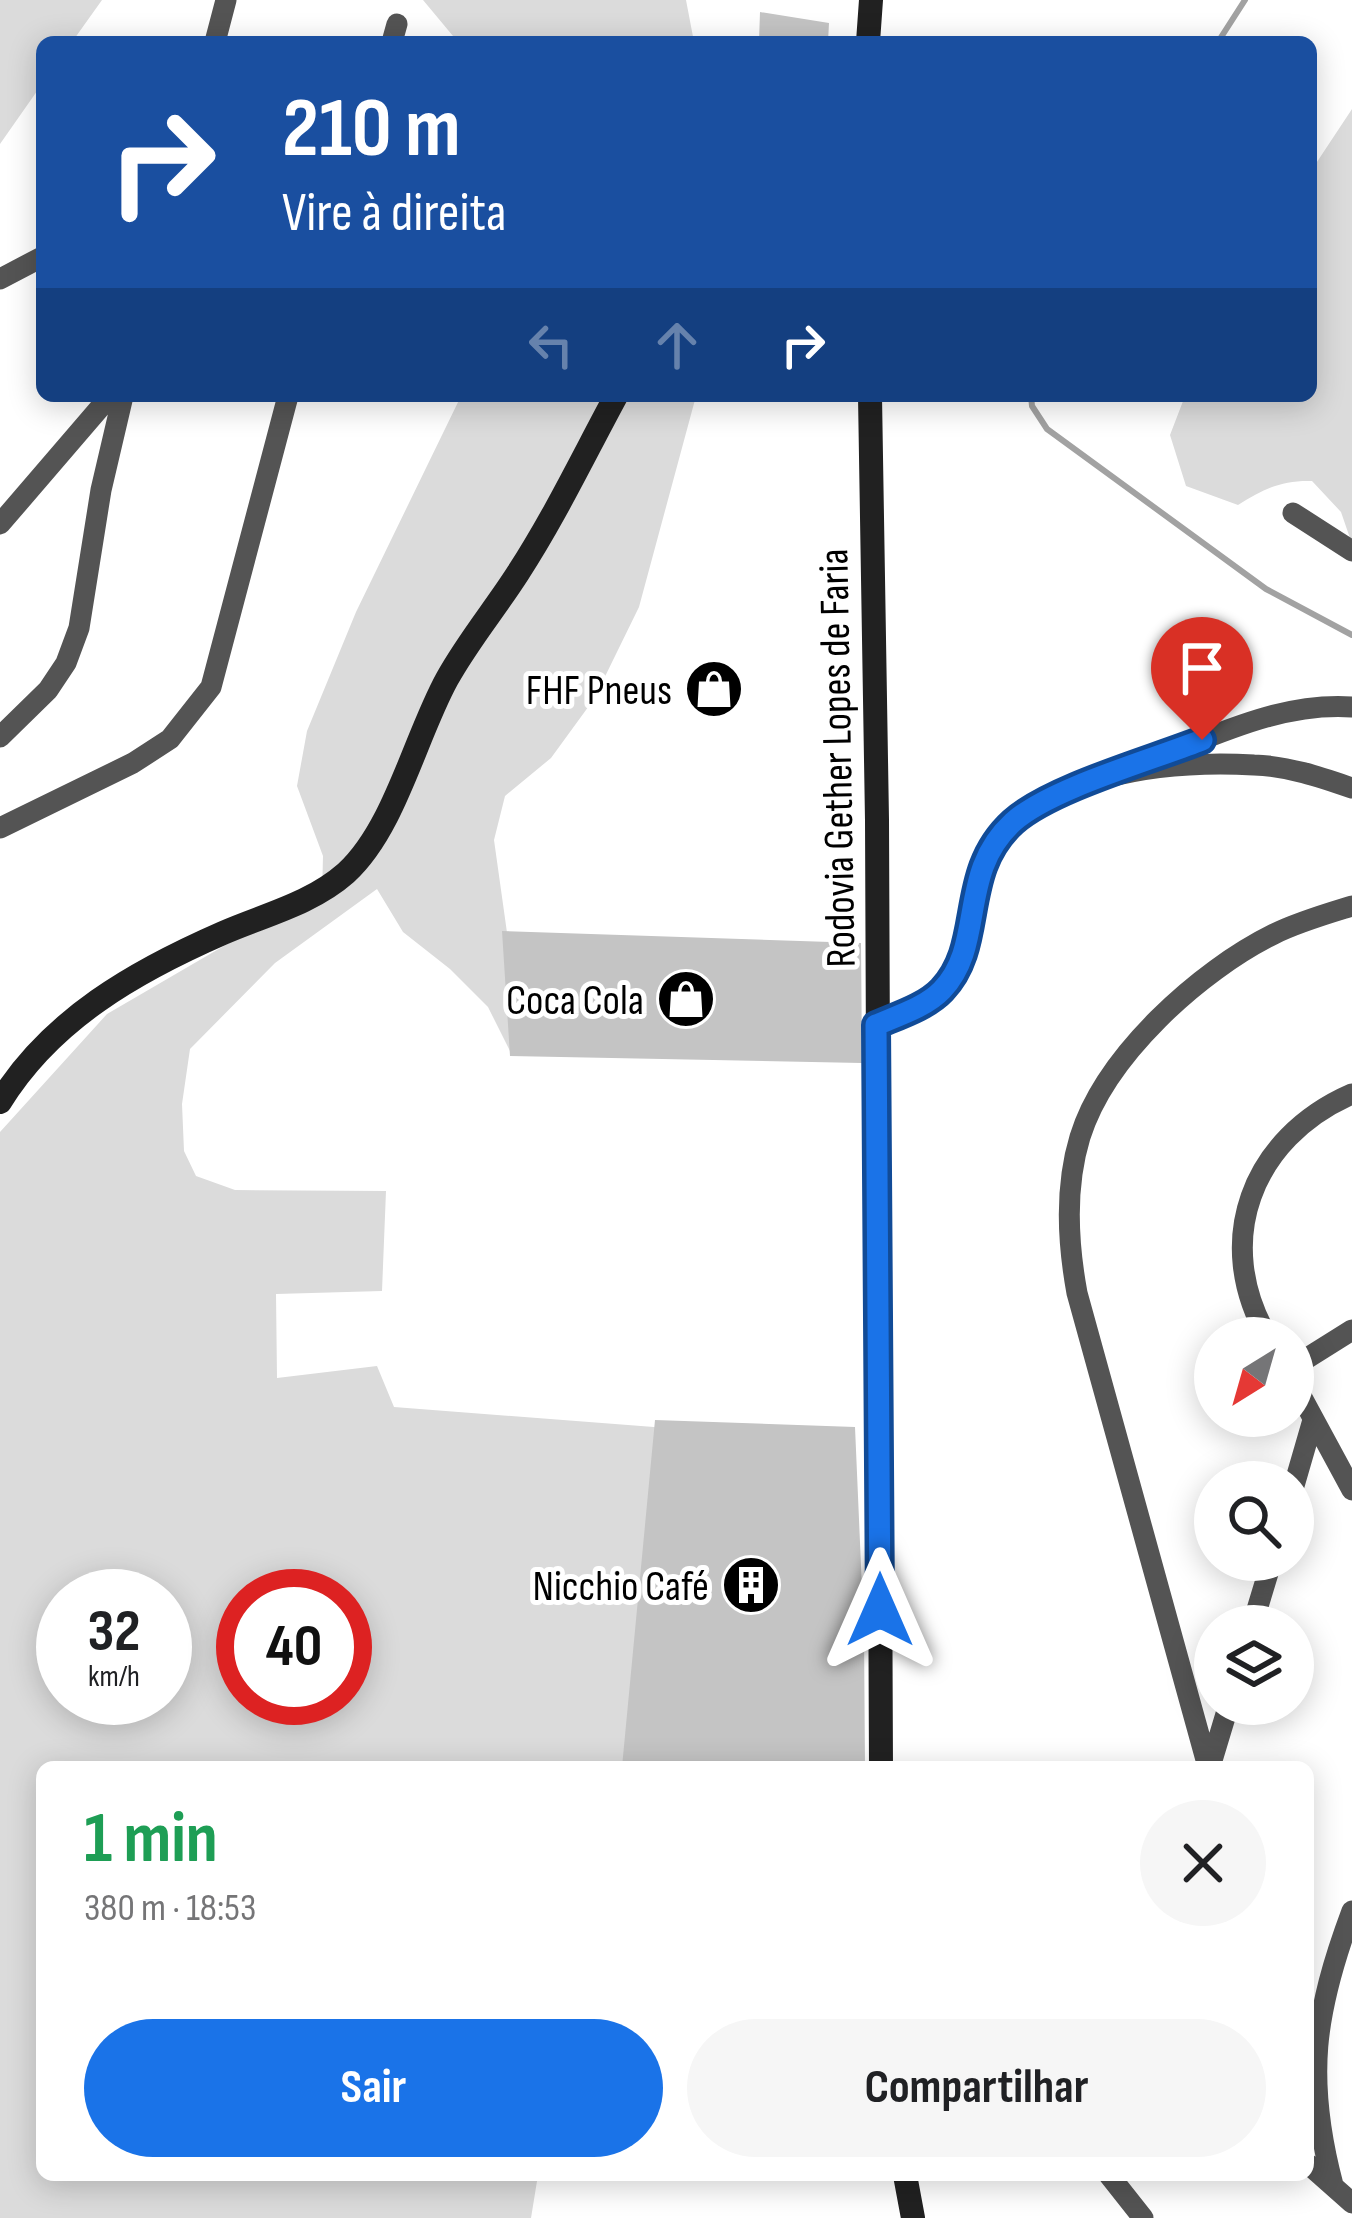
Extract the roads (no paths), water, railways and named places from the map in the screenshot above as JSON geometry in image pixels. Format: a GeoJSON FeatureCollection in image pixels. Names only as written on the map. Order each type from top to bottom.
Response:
{"type":"FeatureCollection","features":[{"type":"Feature","properties":{"kind":"street"},"geometry":{"type":"LineString","coordinates":[[217,36],[226,0]]}},
{"type":"Feature","properties":{"kind":"street"},"geometry":{"type":"LineString","coordinates":[[868,36],[871,0]]}},
{"type":"Feature","properties":{"kind":"street"},"geometry":{"type":"LineString","coordinates":[[0,279],[36,260]]}},
{"type":"Feature","properties":{"kind":"street"},"geometry":{"type":"LineString","coordinates":[[0,524],[105,402]]}},
{"type":"Feature","properties":{"kind":"street"},"geometry":{"type":"LineString","coordinates":[[0,737],[48,690],[73,646],[100,490],[122,402]]}},
{"type":"Feature","properties":{"kind":"street"},"geometry":{"type":"LineString","coordinates":[[0,828],[134,763],[170,739],[211,687],[286,402]]}},
{"type":"Feature","properties":{"kind":"street"},"geometry":{"type":"LineString","coordinates":[[0,1102],[24,1067],[108,991],[220,934],[306,900],[350,870],[382,821],[445,682],[542,535],[613,402]]}},
{"type":"Feature","properties":{"kind":"street","name":"Rodovia Gether Lopes de Faria"},"geometry":{"type":"LineString","coordinates":[[870,402],[878,840],[881,1761]]}},
{"type":"Feature","properties":{"kind":"street"},"geometry":{"type":"LineString","coordinates":[[1293,513],[1352,551]]}},
{"type":"Feature","properties":{"kind":"street"},"geometry":{"type":"LineString","coordinates":[[876,1025],[929,1000],[951,976],[970,925],[975,884],[984,861],[1014,821],[1050,801],[1242,724],[1294,709],[1352,706]]}},
{"type":"Feature","properties":{"kind":"street"},"geometry":{"type":"LineString","coordinates":[[1120,772],[1257,765],[1306,773],[1352,788]]}},
{"type":"Feature","properties":{"kind":"street"},"geometry":{"type":"LineString","coordinates":[[1207,1761],[1077,1293],[1071,1262],[1073,1168],[1087,1118],[1106,1082],[1172,1005],[1271,935],[1352,906]]}},
{"type":"Feature","properties":{"kind":"street"},"geometry":{"type":"LineString","coordinates":[[1256,1317],[1240,1254],[1248,1210],[1268,1161],[1320,1108],[1352,1094]]}},
{"type":"Feature","properties":{"kind":"street"},"geometry":{"type":"LineString","coordinates":[[1314,1354],[1352,1330]]}},
{"type":"Feature","properties":{"kind":"street"},"geometry":{"type":"LineString","coordinates":[[1314,1422],[1352,1490]]}},
{"type":"Feature","properties":{"kind":"street"},"geometry":{"type":"LineString","coordinates":[[1211,1761],[1222,1725]]}},
{"type":"Feature","properties":{"kind":"street"},"geometry":{"type":"LineString","coordinates":[[1333,2186],[1320,2137],[1315,2056],[1318,2025],[1352,1911]]}},
{"type":"Feature","properties":{"kind":"street"},"geometry":{"type":"LineString","coordinates":[[1314,2169],[1352,2203]]}},
{"type":"Feature","properties":{"kind":"street"},"geometry":{"type":"LineString","coordinates":[[906,2181],[913,2218]]}},
{"type":"Feature","properties":{"kind":"street"},"geometry":{"type":"LineString","coordinates":[[1114,2181],[1143,2218]]}},
{"type":"Feature","properties":{"kind":"waterway"},"geometry":{"type":"LineString","coordinates":[[1222,36],[1245,0]]}},
{"type":"Feature","properties":{"kind":"waterway"},"geometry":{"type":"LineString","coordinates":[[1032,402],[1047,429],[1266,589],[1352,635]]}},
{"type":"Feature","properties":{"kind":"place","name":"FHF Pneus"},"geometry":{"type":"Point","coordinates":[714,689]}},
{"type":"Feature","properties":{"kind":"place","name":"Coca Cola"},"geometry":{"type":"Point","coordinates":[686,999]}},
{"type":"Feature","properties":{"kind":"place","name":"Nicchio Café"},"geometry":{"type":"Point","coordinates":[751,1585]}}]}
